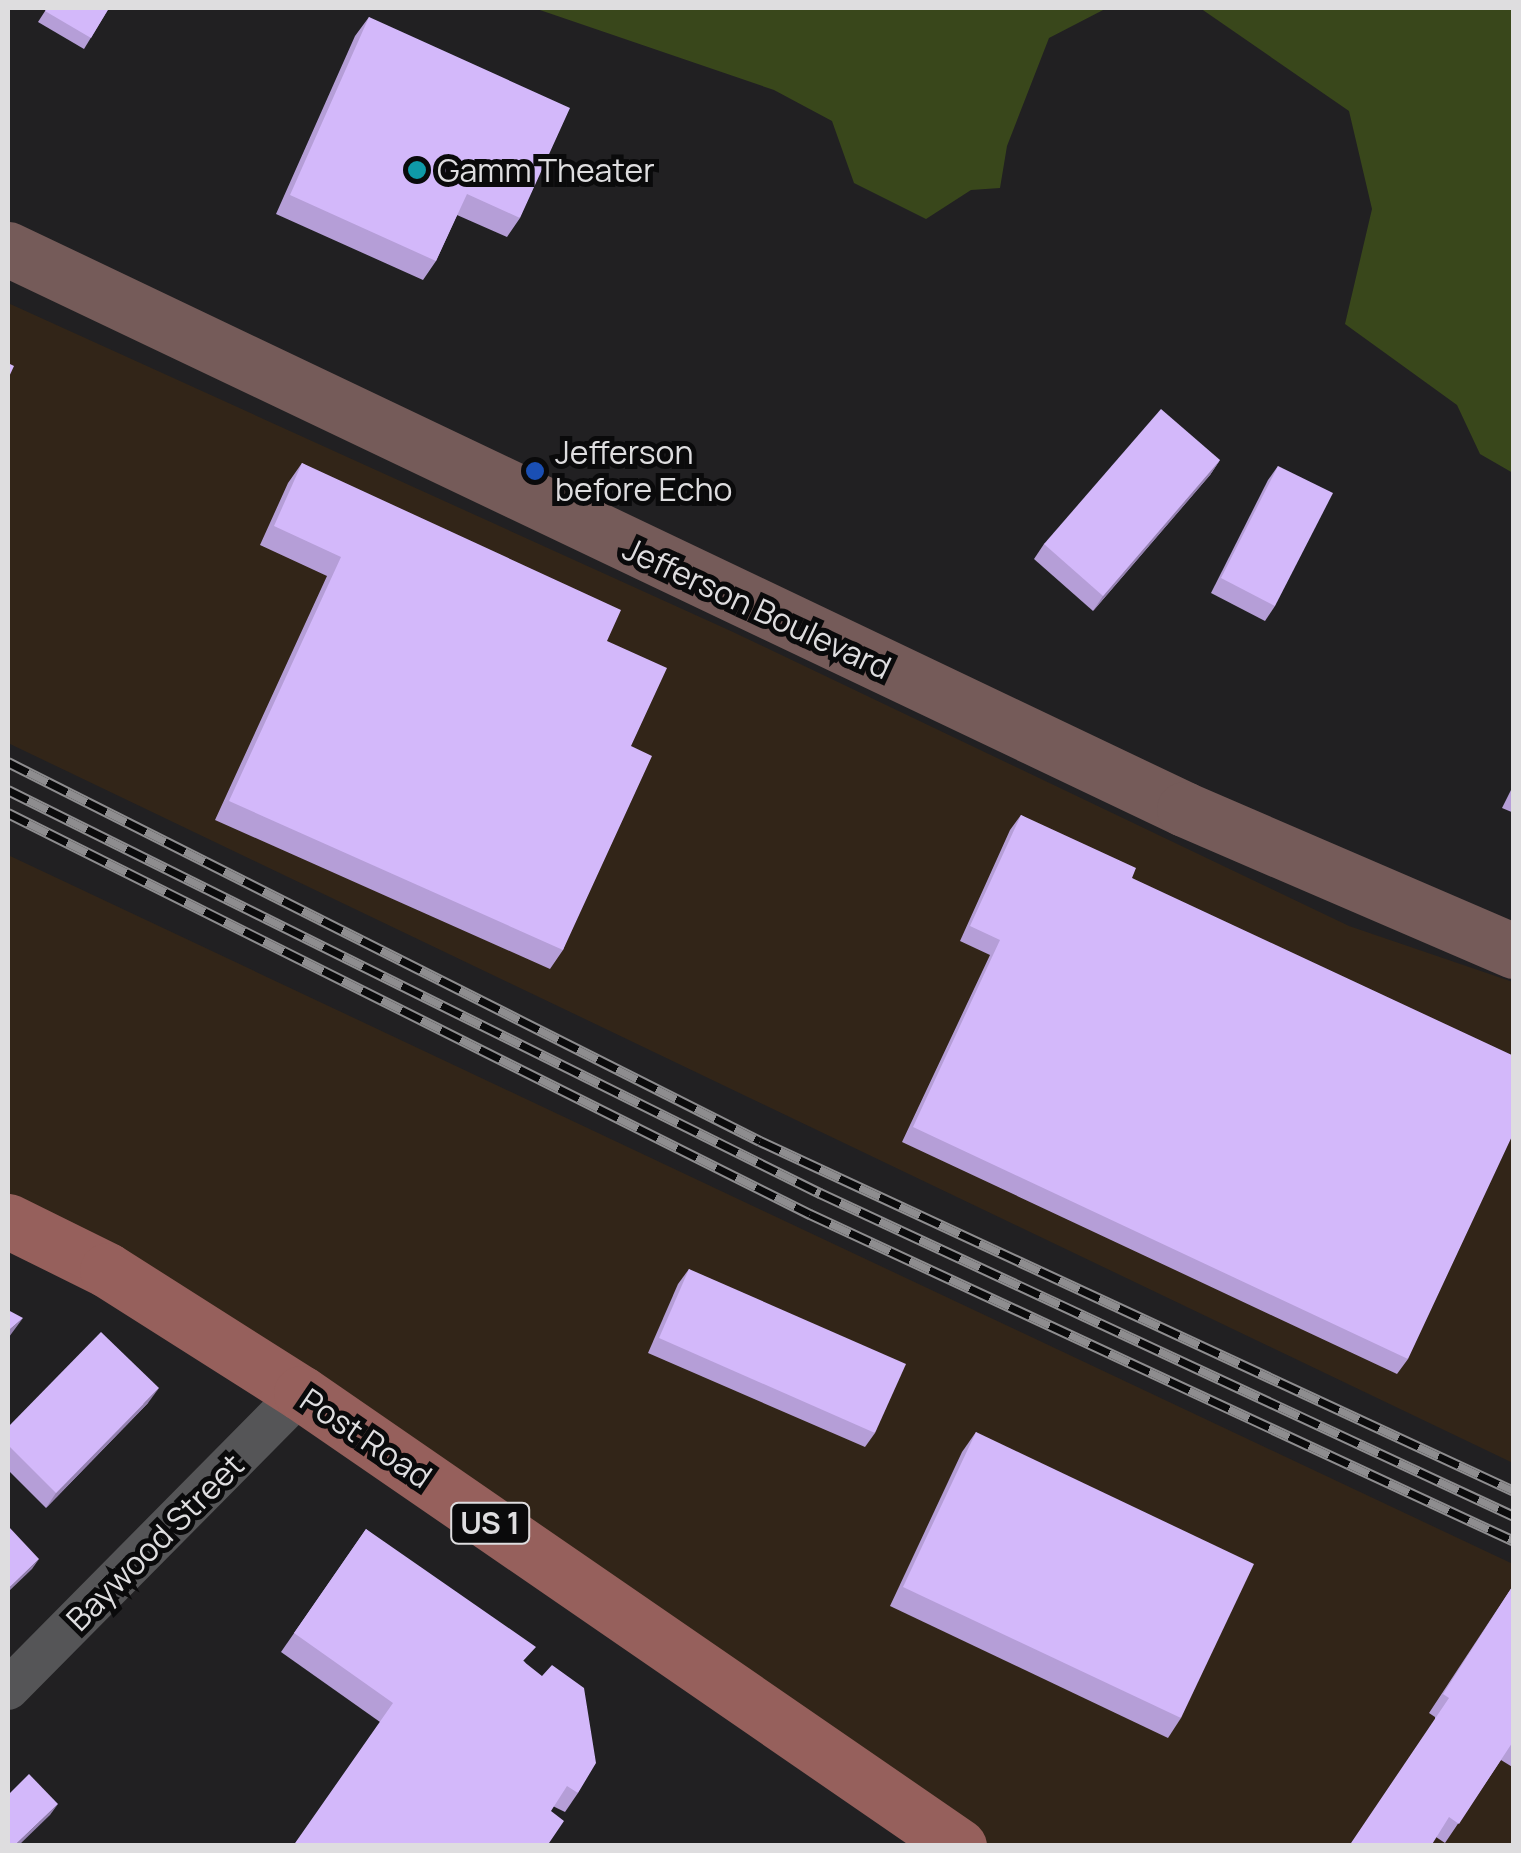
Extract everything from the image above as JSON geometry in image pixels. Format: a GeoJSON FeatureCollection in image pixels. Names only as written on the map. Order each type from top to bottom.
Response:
{"type":"FeatureCollection","features":[{"type":"Feature","properties":{"kind":"main road","name":"Jefferson Boulevard"},"geometry":{"type":"LineString","coordinates":[[8,249],[1167,801],[1514,950]]}},
{"type":"Feature","properties":{"kind":"main road","name":"Post Road"},"geometry":{"type":"LineString","coordinates":[[8,1222],[108,1270],[301,1393],[959,1846]]}},
{"type":"Feature","properties":{"kind":"street","name":"Baywood Street"},"geometry":{"type":"LineString","coordinates":[[8,1688],[301,1393]]}},
{"type":"Feature","properties":{"kind":"shaded area"},"geometry":{"type":"Polygon","coordinates":[[[8,303],[733,632],[1349,926],[1513,982],[1513,1463],[8,743],[8,303]]]}},
{"type":"Feature","properties":{"kind":"shaded area"},"geometry":{"type":"Polygon","coordinates":[[[8,855],[1513,1564],[1513,1845],[950,1846],[8,1226],[8,855]]]}},
{"type":"Feature","properties":{"kind":"green space"},"geometry":{"type":"Polygon","coordinates":[[[534,8],[1107,8],[1049,38],[1007,146],[1000,188],[971,190],[926,219],[854,183],[832,121],[774,90],[534,8]]]}},
{"type":"Feature","properties":{"kind":"green space"},"geometry":{"type":"Polygon","coordinates":[[[1200,8],[1513,8],[1513,473],[1480,454],[1457,405],[1345,324],[1372,209],[1349,111],[1200,8]]]}},
{"type":"Feature","properties":{"kind":"building"},"geometry":{"type":"Polygon","coordinates":[[[109,8],[91,38],[45,11],[109,8]]]}},
{"type":"Feature","properties":{"kind":"building","name":"Gamm Theater"},"geometry":{"type":"Polygon","coordinates":[[[369,17],[570,108],[520,218],[467,194],[436,261],[290,195],[369,17]]]}},
{"type":"Feature","properties":{"kind":"building"},"geometry":{"type":"Polygon","coordinates":[[[1161,409],[1220,460],[1103,596],[1044,544],[1161,409]]]}},
{"type":"Feature","properties":{"kind":"building"},"geometry":{"type":"Polygon","coordinates":[[[302,463],[621,610],[607,641],[667,668],[631,746],[652,756],[563,950],[229,801],[341,557],[274,526],[302,463]]]}},
{"type":"Feature","properties":{"kind":"building"},"geometry":{"type":"Polygon","coordinates":[[[1278,466],[1333,493],[1275,606],[1221,578],[1278,466]]]}},
{"type":"Feature","properties":{"kind":"building"},"geometry":{"type":"Polygon","coordinates":[[[1021,815],[1136,868],[1132,878],[1514,1056],[1514,1132],[1408,1359],[913,1127],[1000,940],[970,926],[1021,815]]]}},
{"type":"Feature","properties":{"kind":"building"},"geometry":{"type":"Polygon","coordinates":[[[689,1269],[906,1364],[875,1433],[659,1338],[689,1269]]]}},
{"type":"Feature","properties":{"kind":"building"},"geometry":{"type":"Polygon","coordinates":[[[8,1310],[23,1318],[8,1331],[8,1310]]]}},
{"type":"Feature","properties":{"kind":"building"},"geometry":{"type":"Polygon","coordinates":[[[101,1332],[159,1388],[56,1493],[8,1445],[8,1427],[101,1332]]]}},
{"type":"Feature","properties":{"kind":"building"},"geometry":{"type":"Polygon","coordinates":[[[976,1432],[1254,1564],[1181,1718],[903,1587],[976,1432]]]}},
{"type":"Feature","properties":{"kind":"building"},"geometry":{"type":"Polygon","coordinates":[[[8,1528],[39,1559],[8,1589],[8,1528]]]}},
{"type":"Feature","properties":{"kind":"building"},"geometry":{"type":"Polygon","coordinates":[[[366,1529],[536,1647],[523,1661],[542,1676],[552,1665],[584,1688],[596,1763],[578,1793],[567,1786],[551,1811],[564,1821],[547,1846],[293,1846],[393,1703],[294,1633],[366,1529]]]}},
{"type":"Feature","properties":{"kind":"building"},"geometry":{"type":"Polygon","coordinates":[[[1514,1584],[1514,1740],[1459,1824],[1449,1817],[1431,1846],[1349,1846],[1449,1698],[1443,1694],[1514,1584]]]}},
{"type":"Feature","properties":{"kind":"building"},"geometry":{"type":"Polygon","coordinates":[[[29,1774],[58,1804],[14,1846],[9,1846],[8,1795],[29,1774]]]}},
{"type":"Feature","properties":{"kind":"railway"},"geometry":{"type":"LineString","coordinates":[[8,762],[760,1141],[1514,1491]]}},
{"type":"Feature","properties":{"kind":"railway"},"geometry":{"type":"LineString","coordinates":[[8,790],[820,1193],[1514,1516]]}},
{"type":"Feature","properties":{"kind":"railway"},"geometry":{"type":"LineString","coordinates":[[8,813],[810,1214],[1514,1541]]}},
{"type":"Feature","properties":{"kind":"place","name":"Gamm Theater"},"geometry":{"type":"Point","coordinates":[417,170]}},
{"type":"Feature","properties":{"kind":"place","name":"Jefferson before Echo"},"geometry":{"type":"Point","coordinates":[535,471]}}]}
